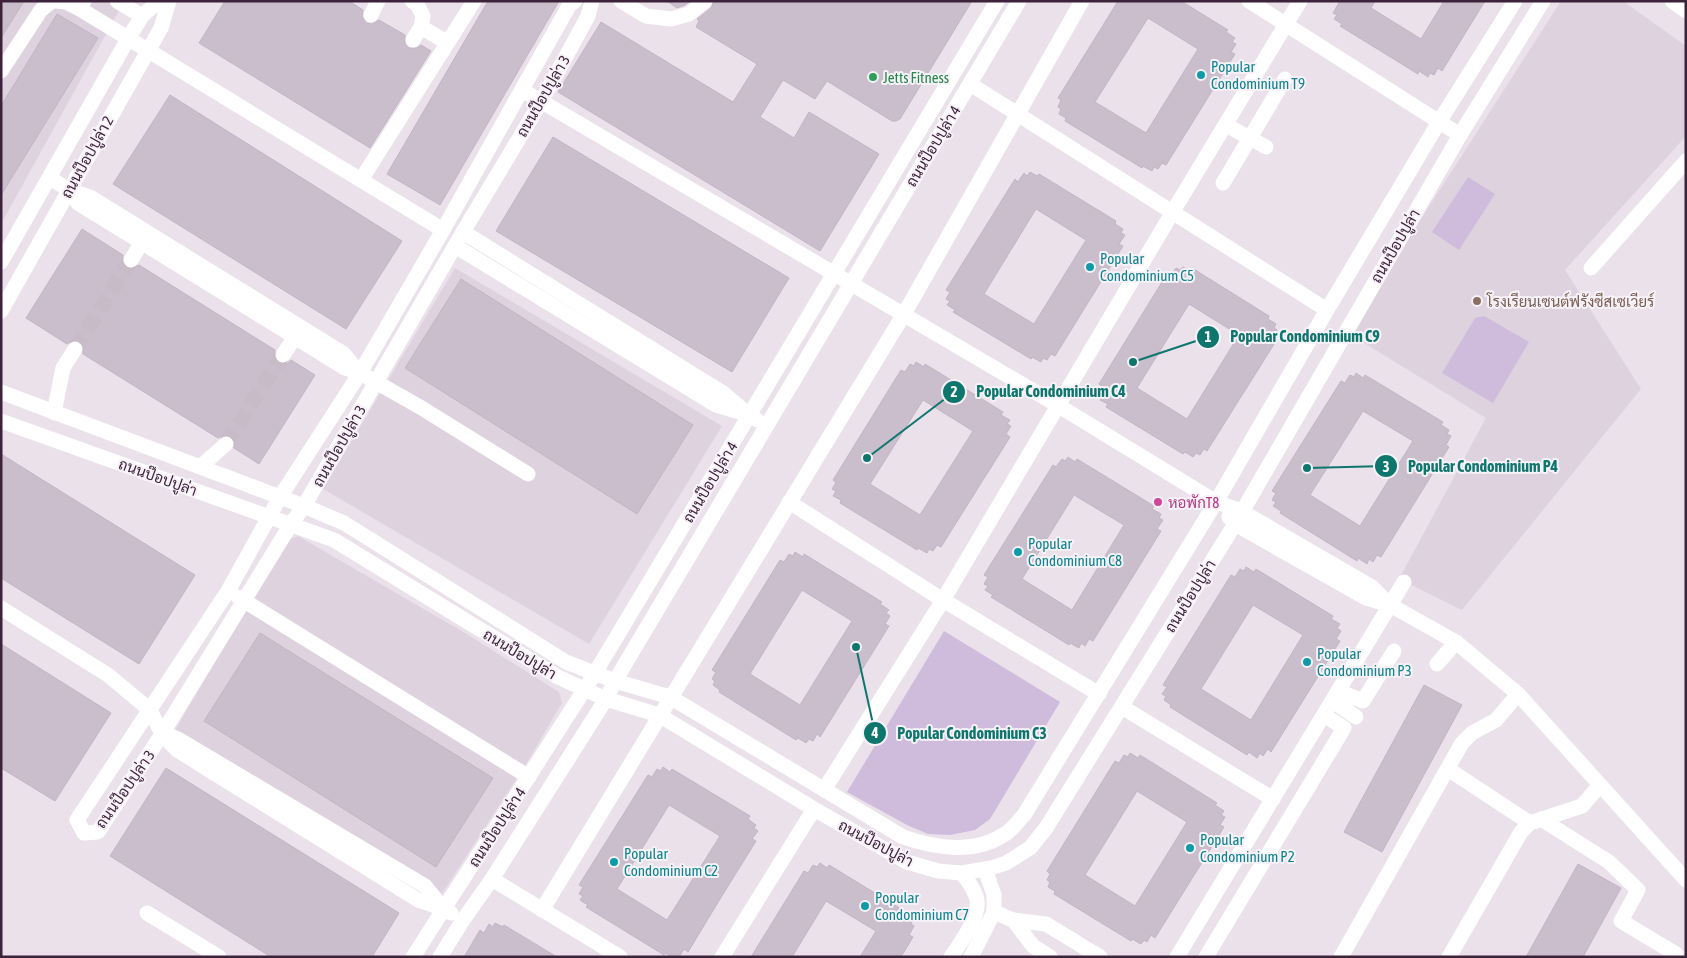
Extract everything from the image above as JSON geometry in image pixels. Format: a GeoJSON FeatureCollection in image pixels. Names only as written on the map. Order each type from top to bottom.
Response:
{"type":"FeatureCollection","features":[{"type":"Feature","properties":{"kind":"street"},"geometry":{"type":"LineString","coordinates":[[1,71],[41,10],[52,1]]}},
{"type":"Feature","properties":{"kind":"street"},"geometry":{"type":"LineString","coordinates":[[56,1],[82,5],[146,51],[443,230]]}},
{"type":"Feature","properties":{"kind":"street"},"geometry":{"type":"LineString","coordinates":[[117,1],[142,16]]}},
{"type":"Feature","properties":{"kind":"street","name":"ถนนป๊อปปูล่า 2"},"geometry":{"type":"LineString","coordinates":[[1,262],[128,39],[142,16],[159,1]]}},
{"type":"Feature","properties":{"kind":"street","name":"ถนนป๊อปปูล่า 2"},"geometry":{"type":"LineString","coordinates":[[1,311],[146,51],[161,28],[169,1]]}},
{"type":"Feature","properties":{"kind":"street"},"geometry":{"type":"LineString","coordinates":[[412,1],[417,4],[423,16],[421,27],[413,40]]}},
{"type":"Feature","properties":{"kind":"street"},"geometry":{"type":"LineString","coordinates":[[361,180],[474,1]]}},
{"type":"Feature","properties":{"kind":"street","name":"ถนนป๊อปปูล่า 3"},"geometry":{"type":"LineString","coordinates":[[575,1],[570,4],[360,373],[280,497],[228,591],[77,820],[84,833],[98,832],[162,734],[304,506],[541,102],[588,16],[592,1]]}},
{"type":"Feature","properties":{"kind":"street"},"geometry":{"type":"LineString","coordinates":[[621,1],[646,16],[671,19],[689,14],[704,1]]}},
{"type":"Feature","properties":{"kind":"street","name":"ถนนป๊อปปูล่า 4"},"geometry":{"type":"LineString","coordinates":[[413,957],[585,690],[996,1]]}},
{"type":"Feature","properties":{"kind":"street","name":"ถนนป๊อปปูล่า 4"},"geometry":{"type":"LineString","coordinates":[[440,957],[492,879],[606,699],[1019,1]]}},
{"type":"Feature","properties":{"kind":"street"},"geometry":{"type":"LineString","coordinates":[[542,910],[904,314],[1082,1]]}},
{"type":"Feature","properties":{"kind":"street"},"geometry":{"type":"LineString","coordinates":[[1248,1],[1460,135]]}},
{"type":"Feature","properties":{"kind":"street"},"geometry":{"type":"LineString","coordinates":[[824,790],[943,600],[1300,1]]}},
{"type":"Feature","properties":{"kind":"street","name":"ถนนป๊อปปูล่า"},"geometry":{"type":"LineString","coordinates":[[1,392],[304,506],[344,523],[566,662],[615,681],[670,697],[903,837],[926,844],[964,848],[991,841],[1006,834],[1024,815],[1216,502],[1439,122],[1515,1]]}},
{"type":"Feature","properties":{"kind":"street","name":"ถนนป๊อปปูล่า"},"geometry":{"type":"LineString","coordinates":[[1,421],[334,540],[558,677],[606,699],[659,715],[814,809],[906,862],[938,871],[962,873],[985,869],[1006,863],[1030,848],[1046,828],[1238,517],[1460,135],[1543,1]]}},
{"type":"Feature","properties":{"kind":"street"},"geometry":{"type":"LineString","coordinates":[[1672,1],[1686,11]]}},
{"type":"Feature","properties":{"kind":"street"},"geometry":{"type":"LineString","coordinates":[[421,27],[443,40],[445,46]]}},
{"type":"Feature","properties":{"kind":"street"},"geometry":{"type":"LineString","coordinates":[[1223,183],[1285,78]]}},
{"type":"Feature","properties":{"kind":"street"},"geometry":{"type":"LineString","coordinates":[[970,84],[1327,310]]}},
{"type":"Feature","properties":{"kind":"street"},"geometry":{"type":"LineString","coordinates":[[522,90],[1059,406],[1238,517],[1372,587],[1390,605],[1456,642],[1518,694],[1686,880]]}},
{"type":"Feature","properties":{"kind":"street"},"geometry":{"type":"LineString","coordinates":[[1226,125],[1266,148]]}},
{"type":"Feature","properties":{"kind":"street"},"geometry":{"type":"LineString","coordinates":[[1591,268],[1686,161]]}},
{"type":"Feature","properties":{"kind":"street"},"geometry":{"type":"LineString","coordinates":[[50,178],[69,190],[90,197],[344,354],[360,373],[375,383],[420,408],[528,474]]}},
{"type":"Feature","properties":{"kind":"street"},"geometry":{"type":"LineString","coordinates":[[69,190],[78,203],[344,368],[360,373]]}},
{"type":"Feature","properties":{"kind":"street"},"geometry":{"type":"LineString","coordinates":[[459,239],[723,393],[767,426]]}},
{"type":"Feature","properties":{"kind":"street"},"geometry":{"type":"LineString","coordinates":[[131,260],[142,242]]}},
{"type":"Feature","properties":{"kind":"street"},"geometry":{"type":"LineString","coordinates":[[283,355],[295,337]]}},
{"type":"Feature","properties":{"kind":"street"},"geometry":{"type":"LineString","coordinates":[[54,413],[63,368],[75,349]]}},
{"type":"Feature","properties":{"kind":"street"},"geometry":{"type":"LineString","coordinates":[[200,467],[226,444]]}},
{"type":"Feature","properties":{"kind":"street"},"geometry":{"type":"LineString","coordinates":[[789,502],[943,600],[1099,694]]}},
{"type":"Feature","properties":{"kind":"street"},"geometry":{"type":"LineString","coordinates":[[1177,957],[1404,582]]}},
{"type":"Feature","properties":{"kind":"street"},"geometry":{"type":"LineString","coordinates":[[228,591],[529,777]]}},
{"type":"Feature","properties":{"kind":"street"},"geometry":{"type":"LineString","coordinates":[[1,608],[108,675],[150,710],[162,734],[178,739],[425,886],[444,909],[463,920]]}},
{"type":"Feature","properties":{"kind":"street"},"geometry":{"type":"LineString","coordinates":[[1437,664],[1456,642]]}},
{"type":"Feature","properties":{"kind":"street"},"geometry":{"type":"LineString","coordinates":[[1336,696],[1363,701],[1394,651]]}},
{"type":"Feature","properties":{"kind":"street"},"geometry":{"type":"LineString","coordinates":[[1341,957],[1462,743],[1472,733],[1496,720],[1518,694]]}},
{"type":"Feature","properties":{"kind":"street"},"geometry":{"type":"LineString","coordinates":[[1336,696],[1356,717]]}},
{"type":"Feature","properties":{"kind":"street"},"geometry":{"type":"LineString","coordinates":[[1122,707],[1273,799]]}},
{"type":"Feature","properties":{"kind":"street"},"geometry":{"type":"LineString","coordinates":[[1206,957],[1344,728],[1324,715]]}},
{"type":"Feature","properties":{"kind":"street"},"geometry":{"type":"LineString","coordinates":[[1448,769],[1609,862],[1638,890],[1621,921],[1676,954]]}},
{"type":"Feature","properties":{"kind":"street"},"geometry":{"type":"LineString","coordinates":[[1449,957],[1522,832],[1536,821],[1582,806],[1600,786]]}},
{"type":"Feature","properties":{"kind":"street"},"geometry":{"type":"LineString","coordinates":[[722,957],[814,809]]}},
{"type":"Feature","properties":{"kind":"street"},"geometry":{"type":"LineString","coordinates":[[971,957],[994,912],[994,895],[985,869]]}},
{"type":"Feature","properties":{"kind":"street"},"geometry":{"type":"LineString","coordinates":[[951,957],[975,916],[978,903],[975,894],[962,873]]}},
{"type":"Feature","properties":{"kind":"street"},"geometry":{"type":"LineString","coordinates":[[492,879],[620,957]]}},
{"type":"Feature","properties":{"kind":"street"},"geometry":{"type":"LineString","coordinates":[[994,912],[1014,920],[1046,924],[1100,957]]}},
{"type":"Feature","properties":{"kind":"street"},"geometry":{"type":"LineString","coordinates":[[147,913],[219,957]]}},
{"type":"Feature","properties":{"kind":"street"},"geometry":{"type":"LineString","coordinates":[[1014,920],[1033,946],[1050,957]]}},
{"type":"Feature","properties":{"kind":"shaded area"},"geometry":{"type":"Polygon","coordinates":[[[1,1],[127,1],[122,5],[1,224],[1,1]]]}},
{"type":"Feature","properties":{"kind":"shaded area","name":"โรงเรียนเซนต์ฟรังซีสเซเวียร์"},"geometry":{"type":"Polygon","coordinates":[[[1561,1],[1623,1],[1686,46],[1686,136],[1565,270],[1641,389],[1462,610],[1399,579],[1486,418],[1348,333],[1561,1]]]}},
{"type":"Feature","properties":{"kind":"shaded area"},"geometry":{"type":"Polygon","coordinates":[[[1468,177],[1495,194],[1459,250],[1432,232],[1468,177]]]}},
{"type":"Feature","properties":{"kind":"shaded area"},"geometry":{"type":"Polygon","coordinates":[[[455,268],[722,426],[589,644],[323,489],[455,268]]]}},
{"type":"Feature","properties":{"kind":"shaded area"},"geometry":{"type":"Polygon","coordinates":[[[1484,316],[1529,342],[1493,403],[1442,373],[1475,318],[1484,316]]]}},
{"type":"Feature","properties":{"kind":"shaded area"},"geometry":{"type":"Polygon","coordinates":[[[298,536],[465,633],[559,692],[562,703],[526,764],[436,903],[170,739],[253,596],[288,540],[298,536]]]}},
{"type":"Feature","properties":{"kind":"shaded area"},"geometry":{"type":"Polygon","coordinates":[[[944,631],[1060,702],[990,819],[975,830],[950,835],[928,834],[907,825],[847,792],[944,631]]]}},
{"type":"Feature","properties":{"kind":"building"},"geometry":{"type":"Polygon","coordinates":[[[1,1],[24,1],[1,38],[1,1]]]}},
{"type":"Feature","properties":{"kind":"building"},"geometry":{"type":"Polygon","coordinates":[[[225,1],[349,1],[363,10],[362,16],[366,23],[372,24],[379,20],[405,35],[405,44],[409,48],[417,48],[421,45],[431,51],[370,148],[199,43],[225,1]]]}},
{"type":"Feature","properties":{"kind":"building"},"geometry":{"type":"Polygon","coordinates":[[[488,1],[559,1],[440,205],[387,174],[488,1]]]}},
{"type":"Feature","properties":{"kind":"building"},"geometry":{"type":"Polygon","coordinates":[[[667,1],[690,1],[677,8],[667,1]]]}},
{"type":"Feature","properties":{"kind":"building"},"geometry":{"type":"Polygon","coordinates":[[[714,1],[972,1],[900,119],[892,121],[827,81],[815,99],[783,80],[760,117],[794,138],[809,112],[879,154],[820,251],[558,92],[601,22],[733,102],[757,64],[696,27],[699,21],[697,19],[711,8],[714,1]]]}},
{"type":"Feature","properties":{"kind":"building","name":"Popular Condominium T9"},"geometry":{"type":"Polygon","coordinates":[[[1118,1],[1181,1],[1228,30],[1226,32],[1235,38],[1232,42],[1236,44],[1231,52],[1235,54],[1166,165],[1162,163],[1158,169],[1154,167],[1152,171],[1143,166],[1142,168],[1065,121],[1066,118],[1059,114],[1061,109],[1058,107],[1061,100],[1058,98],[1118,1]],[[1148,18],[1095,102],[1146,133],[1198,49],[1148,18]]]}},
{"type":"Feature","properties":{"kind":"building"},"geometry":{"type":"Polygon","coordinates":[[[1340,1],[1375,1],[1371,8],[1421,39],[1444,1],[1485,1],[1442,71],[1438,68],[1434,75],[1430,73],[1428,77],[1419,71],[1418,74],[1340,26],[1342,24],[1334,19],[1337,15],[1333,13],[1340,1]]]}},
{"type":"Feature","properties":{"kind":"building"},"geometry":{"type":"Polygon","coordinates":[[[57,14],[98,38],[1,195],[1,106],[57,14]]]}},
{"type":"Feature","properties":{"kind":"building"},"geometry":{"type":"Polygon","coordinates":[[[170,95],[402,241],[346,329],[113,184],[170,95]]]}},
{"type":"Feature","properties":{"kind":"building"},"geometry":{"type":"Polygon","coordinates":[[[553,137],[789,278],[732,372],[496,231],[553,137]]]}},
{"type":"Feature","properties":{"kind":"building","name":"Popular Condominium C5"},"geometry":{"type":"Polygon","coordinates":[[[1030,172],[1037,176],[1039,174],[1116,221],[1115,224],[1123,229],[1121,233],[1125,235],[1119,244],[1123,246],[1055,356],[1051,354],[1047,360],[1043,358],[1041,362],[1032,357],[1031,359],[953,312],[955,310],[947,305],[950,301],[946,299],[950,292],[946,290],[1015,179],[1018,182],[1024,173],[1027,176],[1030,172]],[[1036,209],[984,294],[1034,324],[1086,240],[1036,209]]]}},
{"type":"Feature","properties":{"kind":"building"},"geometry":{"type":"Polygon","coordinates":[[[82,229],[123,255],[122,260],[126,268],[131,269],[139,265],[275,350],[274,359],[278,363],[287,364],[291,360],[315,375],[259,464],[234,448],[235,442],[229,435],[218,438],[83,354],[83,345],[80,341],[71,341],[67,344],[26,318],[82,229]]]}},
{"type":"Feature","properties":{"kind":"building"},"geometry":{"type":"Polygon","coordinates":[[[1183,267],[1190,271],[1192,268],[1269,316],[1268,319],[1276,324],[1274,328],[1277,330],[1272,339],[1276,341],[1207,451],[1204,449],[1200,455],[1196,453],[1193,457],[1185,452],[1183,454],[1106,407],[1108,404],[1100,400],[1103,396],[1099,393],[1103,387],[1099,384],[1167,274],[1171,276],[1176,268],[1180,270],[1183,267]],[[1189,304],[1137,388],[1187,419],[1239,335],[1189,304]]]}},
{"type":"Feature","properties":{"kind":"building"},"geometry":{"type":"Polygon","coordinates":[[[461,279],[693,425],[637,514],[405,368],[461,279]]]}},
{"type":"Feature","properties":{"kind":"building"},"geometry":{"type":"Polygon","coordinates":[[[916,362],[924,367],[925,364],[1003,412],[1001,415],[1010,420],[1007,424],[1011,426],[1006,434],[1010,437],[941,547],[937,545],[933,551],[929,549],[927,553],[918,548],[917,550],[840,503],[841,500],[833,496],[836,491],[832,489],[836,483],[833,480],[901,370],[905,372],[910,364],[914,366],[916,362]],[[923,400],[870,484],[920,515],[973,431],[923,400]]]}},
{"type":"Feature","properties":{"kind":"building"},"geometry":{"type":"Polygon","coordinates":[[[1356,373],[1363,378],[1365,375],[1443,422],[1441,425],[1449,430],[1447,434],[1451,436],[1446,445],[1449,447],[1381,557],[1377,555],[1373,562],[1369,559],[1367,564],[1358,558],[1357,561],[1280,513],[1281,511],[1273,506],[1276,502],[1272,500],[1276,493],[1272,491],[1341,381],[1345,383],[1350,375],[1354,377],[1356,373]],[[1363,411],[1310,495],[1360,526],[1413,441],[1363,411]]]}},
{"type":"Feature","properties":{"kind":"building"},"geometry":{"type":"Polygon","coordinates":[[[1,454],[195,575],[139,664],[1,578],[1,454]]]}},
{"type":"Feature","properties":{"kind":"building","name":"Popular Condominium C8"},"geometry":{"type":"Polygon","coordinates":[[[1068,457],[1075,462],[1077,459],[1154,506],[1152,509],[1161,514],[1159,518],[1163,520],[1157,529],[1161,531],[1093,641],[1089,639],[1085,646],[1081,643],[1079,648],[1070,643],[1069,645],[991,597],[993,595],[985,590],[988,586],[984,584],[988,577],[984,575],[1053,465],[1056,467],[1062,459],[1065,461],[1068,457]],[[1074,495],[1022,579],[1072,610],[1124,525],[1074,495]]]}},
{"type":"Feature","properties":{"kind":"building"},"geometry":{"type":"Polygon","coordinates":[[[795,552],[803,557],[804,554],[882,602],[880,604],[889,610],[886,613],[890,616],[885,624],[889,626],[820,737],[817,734],[813,741],[809,739],[806,743],[798,738],[796,740],[719,692],[720,690],[713,685],[715,681],[712,679],[716,672],[712,670],[780,560],[784,562],[789,554],[793,556],[795,552]],[[802,590],[750,674],[800,705],[852,621],[802,590]]]}},
{"type":"Feature","properties":{"kind":"building","name":"Popular Condominium P3"},"geometry":{"type":"Polygon","coordinates":[[[1246,567],[1254,572],[1256,569],[1333,616],[1331,619],[1340,624],[1337,628],[1341,631],[1336,639],[1340,641],[1271,752],[1268,749],[1263,756],[1260,753],[1257,758],[1249,752],[1247,755],[1170,707],[1171,705],[1164,700],[1166,696],[1162,694],[1167,687],[1163,685],[1231,575],[1235,577],[1240,569],[1244,571],[1246,567]],[[1253,605],[1201,689],[1251,720],[1303,635],[1253,605]]]}},
{"type":"Feature","properties":{"kind":"building"},"geometry":{"type":"Polygon","coordinates":[[[260,633],[493,778],[436,867],[204,721],[260,633]]]}},
{"type":"Feature","properties":{"kind":"building"},"geometry":{"type":"Polygon","coordinates":[[[1,644],[111,713],[55,801],[1,768],[1,644]]]}},
{"type":"Feature","properties":{"kind":"building"},"geometry":{"type":"Polygon","coordinates":[[[1424,685],[1462,705],[1382,852],[1344,832],[1424,685]]]}},
{"type":"Feature","properties":{"kind":"building","name":"Popular Condominium P2"},"geometry":{"type":"Polygon","coordinates":[[[1130,753],[1138,758],[1140,755],[1217,803],[1215,805],[1224,811],[1221,815],[1225,817],[1220,825],[1224,827],[1155,938],[1151,935],[1147,942],[1144,940],[1141,944],[1132,939],[1131,941],[1054,894],[1055,891],[1048,887],[1050,882],[1047,880],[1050,874],[1047,871],[1115,761],[1119,763],[1124,755],[1128,757],[1130,753]],[[1137,791],[1085,875],[1135,906],[1187,822],[1137,791]]]}},
{"type":"Feature","properties":{"kind":"building","name":"Popular Condominium C2"},"geometry":{"type":"Polygon","coordinates":[[[663,767],[670,772],[672,769],[750,816],[748,819],[756,825],[754,828],[758,831],[752,839],[756,841],[688,952],[684,949],[679,957],[672,957],[665,953],[664,955],[586,907],[588,905],[580,900],[583,896],[579,894],[583,887],[579,885],[648,775],[652,777],[657,769],[661,771],[663,767]],[[669,805],[617,889],[667,920],[720,836],[669,805]]]}},
{"type":"Feature","properties":{"kind":"building"},"geometry":{"type":"Polygon","coordinates":[[[166,768],[399,913],[372,957],[271,957],[110,856],[166,768]]]}},
{"type":"Feature","properties":{"kind":"building","name":"Popular Condominium C7"},"geometry":{"type":"Polygon","coordinates":[[[820,863],[827,868],[829,865],[906,912],[905,915],[913,920],[911,924],[914,926],[909,935],[913,937],[901,957],[860,957],[876,931],[826,901],[792,957],[751,957],[804,871],[808,873],[813,865],[817,867],[820,863]]]}},
{"type":"Feature","properties":{"kind":"building"},"geometry":{"type":"Polygon","coordinates":[[[1578,864],[1621,888],[1583,957],[1526,957],[1578,864]]]}},
{"type":"Feature","properties":{"kind":"building"},"geometry":{"type":"Polygon","coordinates":[[[495,923],[503,927],[504,925],[557,957],[464,957],[480,930],[484,933],[489,924],[493,927],[495,923]]]}},
{"type":"Feature","properties":{"kind":"tunnel"},"geometry":{"type":"LineString","coordinates":[[75,349],[131,260]]}},
{"type":"Feature","properties":{"kind":"tunnel"},"geometry":{"type":"LineString","coordinates":[[226,444],[283,355]]}},
{"type":"Feature","properties":{"kind":"place","name":"Popular Condominium T9"},"geometry":{"type":"Point","coordinates":[1201,75]}},
{"type":"Feature","properties":{"kind":"place","name":"Jetts Fitness"},"geometry":{"type":"Point","coordinates":[873,77]}},
{"type":"Feature","properties":{"kind":"place","name":"Popular Condominium C5"},"geometry":{"type":"Point","coordinates":[1090,267]}},
{"type":"Feature","properties":{"kind":"place","name":"โรงเรียนเซนต์ฟรังซีสเซเวียร์"},"geometry":{"type":"Point","coordinates":[1477,301]}},
{"type":"Feature","properties":{"kind":"place","name":"Popular Condominium C9"},"geometry":{"type":"Point","coordinates":[1133,362]}},
{"type":"Feature","properties":{"kind":"place","name":"Popular Condominium C4"},"geometry":{"type":"Point","coordinates":[867,458]}},
{"type":"Feature","properties":{"kind":"place","name":"Popular Condominium P4"},"geometry":{"type":"Point","coordinates":[1307,468]}},
{"type":"Feature","properties":{"kind":"place","name":"หอพักT8"},"geometry":{"type":"Point","coordinates":[1158,502]}},
{"type":"Feature","properties":{"kind":"place","name":"Popular Condominium C8"},"geometry":{"type":"Point","coordinates":[1018,552]}},
{"type":"Feature","properties":{"kind":"place","name":"Popular Condominium C3"},"geometry":{"type":"Point","coordinates":[856,647]}},
{"type":"Feature","properties":{"kind":"place","name":"Popular Condominium P3"},"geometry":{"type":"Point","coordinates":[1307,662]}},
{"type":"Feature","properties":{"kind":"place","name":"Popular Condominium P2"},"geometry":{"type":"Point","coordinates":[1190,848]}},
{"type":"Feature","properties":{"kind":"place","name":"Popular Condominium C2"},"geometry":{"type":"Point","coordinates":[614,862]}},
{"type":"Feature","properties":{"kind":"place","name":"Popular Condominium C7"},"geometry":{"type":"Point","coordinates":[865,906]}}]}
